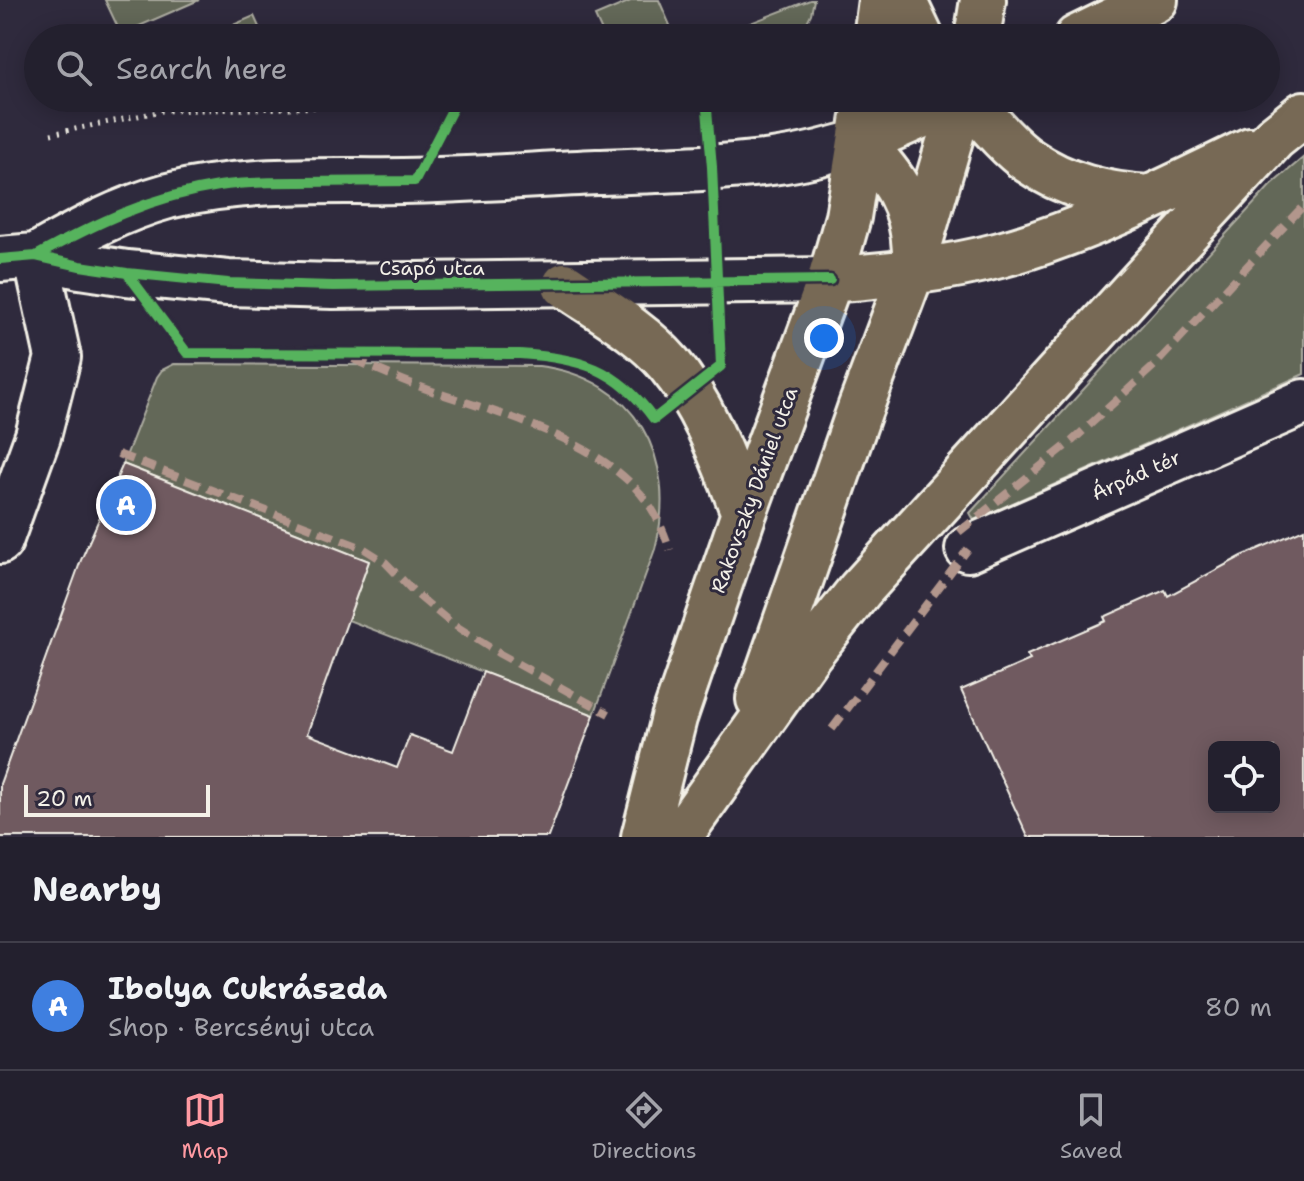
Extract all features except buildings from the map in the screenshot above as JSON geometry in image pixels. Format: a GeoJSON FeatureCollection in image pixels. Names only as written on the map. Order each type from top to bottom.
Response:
{"type":"FeatureCollection","features":[{"type":"Feature","properties":{"kind":"main road"},"geometry":{"type":"LineString","coordinates":[[878,24],[881,0]]}},
{"type":"Feature","properties":{"kind":"main road"},"geometry":{"type":"LineString","coordinates":[[903,0],[914,24]]}},
{"type":"Feature","properties":{"kind":"main road"},"geometry":{"type":"LineString","coordinates":[[979,24],[983,0]]}},
{"type":"Feature","properties":{"kind":"main road"},"geometry":{"type":"LineString","coordinates":[[1106,24],[1155,0]]}},
{"type":"Feature","properties":{"kind":"main road","name":"Rakovszky Dániel utca"},"geometry":{"type":"LineString","coordinates":[[644,837],[674,718],[744,513],[830,280],[848,217],[865,112]]}},
{"type":"Feature","properties":{"kind":"main road"},"geometry":{"type":"LineString","coordinates":[[911,273],[915,254],[914,232],[908,207],[896,184],[861,142],[928,112]]}},
{"type":"Feature","properties":{"kind":"main road"},"geometry":{"type":"LineString","coordinates":[[743,747],[860,409],[911,273],[961,112]]}},
{"type":"Feature","properties":{"kind":"main road"},"geometry":{"type":"LineString","coordinates":[[978,112],[1028,161],[1069,183],[1112,196],[1150,198]]}},
{"type":"Feature","properties":{"kind":"main road"},"geometry":{"type":"LineString","coordinates":[[830,280],[911,273],[1000,255],[1150,198],[1289,126]]}},
{"type":"Feature","properties":{"kind":"main road"},"geometry":{"type":"LineString","coordinates":[[679,837],[809,654],[860,590],[1140,282],[1289,126]]}},
{"type":"Feature","properties":{"kind":"main road"},"geometry":{"type":"LineString","coordinates":[[565,285],[644,339],[669,363],[706,420],[744,513]]}},
{"type":"Feature","properties":{"kind":"street"},"geometry":{"type":"LineString","coordinates":[[0,541],[38,436],[58,357],[18,258],[120,213],[166,197],[220,186],[272,182],[415,181],[712,167],[772,162],[861,142]]}},
{"type":"Feature","properties":{"kind":"street","name":"Csapó utca"},"geometry":{"type":"LineString","coordinates":[[18,258],[228,283],[333,286],[830,280]]}},
{"type":"Feature","properties":{"kind":"street","name":"Árpád tér"},"geometry":{"type":"LineString","coordinates":[[968,549],[1304,402]]}},
{"type":"Feature","properties":{"kind":"path"},"geometry":{"type":"LineString","coordinates":[[51,134],[157,112]]}},
{"type":"Feature","properties":{"kind":"green space"},"geometry":{"type":"Polygon","coordinates":[[[105,0],[199,0],[144,24],[116,24],[105,0]]]}},
{"type":"Feature","properties":{"kind":"green space"},"geometry":{"type":"Polygon","coordinates":[[[633,0],[659,0],[669,24],[599,24],[595,16],[633,0]]]}},
{"type":"Feature","properties":{"kind":"green space"},"geometry":{"type":"Polygon","coordinates":[[[810,0],[814,0],[806,24],[748,24],[810,0]]]}},
{"type":"Feature","properties":{"kind":"green space"},"geometry":{"type":"Polygon","coordinates":[[[254,16],[258,24],[235,24],[254,16]]]}},
{"type":"Feature","properties":{"kind":"green space"},"geometry":{"type":"Polygon","coordinates":[[[1304,157],[1304,374],[974,520],[970,513],[1271,185],[1304,157]]]}},
{"type":"Feature","properties":{"kind":"green space"},"geometry":{"type":"Polygon","coordinates":[[[174,364],[539,366],[573,374],[601,387],[625,405],[642,428],[654,454],[661,484],[661,516],[655,549],[594,715],[348,620],[369,561],[123,464],[157,377],[162,370],[174,364]]]}},
{"type":"Feature","properties":{"kind":"marked path"},"geometry":{"type":"LineString","coordinates":[[959,532],[1072,441],[1155,365],[1304,205]]}},
{"type":"Feature","properties":{"kind":"marked path"},"geometry":{"type":"LineString","coordinates":[[353,359],[521,421],[580,447],[631,483],[653,511],[670,550]]}},
{"type":"Feature","properties":{"kind":"marked path"},"geometry":{"type":"LineString","coordinates":[[118,454],[363,548],[385,562],[415,593],[451,623],[500,654],[609,714]]}},
{"type":"Feature","properties":{"kind":"marked path"},"geometry":{"type":"LineString","coordinates":[[832,729],[968,549]]}},
{"type":"Feature","properties":{"kind":"cycle path"},"geometry":{"type":"LineString","coordinates":[[36,256],[124,213],[194,191],[258,182],[415,181],[451,112]]}},
{"type":"Feature","properties":{"kind":"cycle path"},"geometry":{"type":"LineString","coordinates":[[127,273],[187,353],[541,356],[579,363],[611,377],[626,388],[654,419],[721,366],[707,112]]}},
{"type":"Feature","properties":{"kind":"cycle path"},"geometry":{"type":"LineString","coordinates":[[0,259],[36,256],[127,273],[228,283],[333,286],[830,280]]}},
{"type":"Feature","properties":{"kind":"place","name":"Ibolya Cukrászda"},"geometry":{"type":"Point","coordinates":[126,505]}}]}
